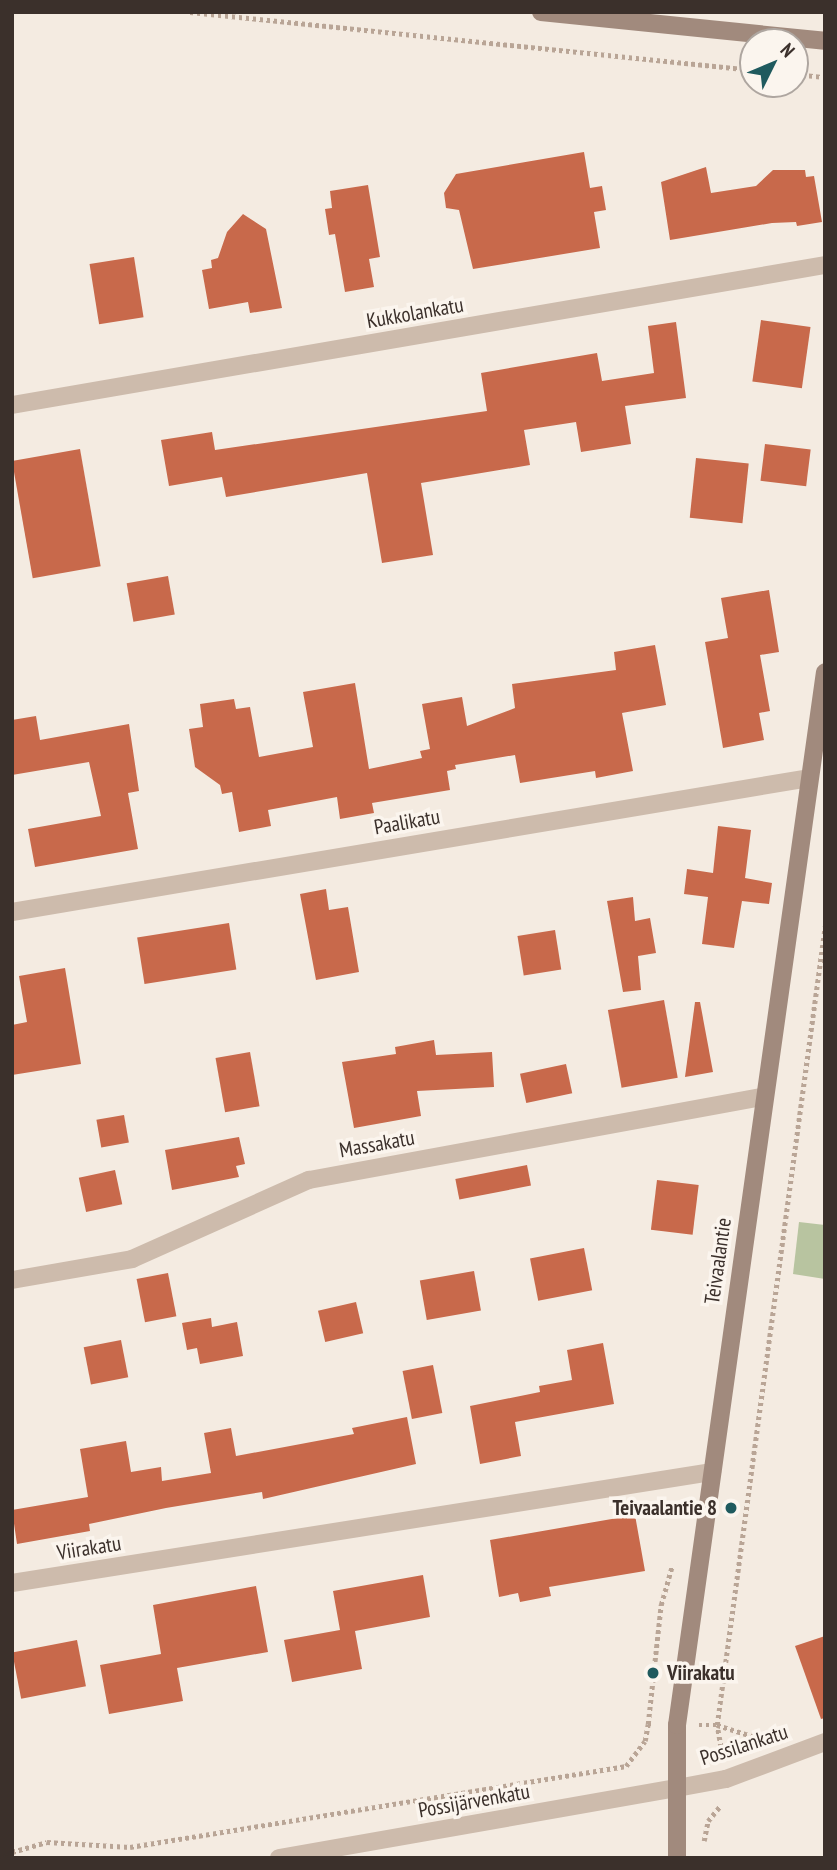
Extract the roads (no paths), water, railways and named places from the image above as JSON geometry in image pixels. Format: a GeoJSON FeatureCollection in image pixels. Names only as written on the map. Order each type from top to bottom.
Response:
{"type":"FeatureCollection","features":[{"type":"Feature","properties":{"kind":"main road"},"geometry":{"type":"LineString","coordinates":[[541,12],[825,41]]}},
{"type":"Feature","properties":{"kind":"main road","name":"Teivaalantie"},"geometry":{"type":"LineString","coordinates":[[677,1858],[677,1725],[763,1097],[825,672]]}},
{"type":"Feature","properties":{"kind":"street","name":"Kukkolankatu"},"geometry":{"type":"LineString","coordinates":[[12,405],[825,265]]}},
{"type":"Feature","properties":{"kind":"street","name":"Paalikatu"},"geometry":{"type":"LineString","coordinates":[[12,912],[809,778]]}},
{"type":"Feature","properties":{"kind":"street","name":"Massakatu"},"geometry":{"type":"LineString","coordinates":[[12,1280],[132,1259],[309,1180],[763,1097]]}},
{"type":"Feature","properties":{"kind":"street","name":"Viirakatu"},"geometry":{"type":"LineString","coordinates":[[12,1583],[712,1472]]}},
{"type":"Feature","properties":{"kind":"street","name":"Possilankatu"},"geometry":{"type":"LineString","coordinates":[[677,1788],[726,1779],[825,1742]]}},
{"type":"Feature","properties":{"kind":"street","name":"Possijärvenkatu"},"geometry":{"type":"LineString","coordinates":[[279,1858],[677,1788]]}},
{"type":"Feature","properties":{"kind":"place","name":"Teivaalantie 8"},"geometry":{"type":"Point","coordinates":[731,1508]}},
{"type":"Feature","properties":{"kind":"place","name":"Viirakatu"},"geometry":{"type":"Point","coordinates":[653,1673]}}]}
